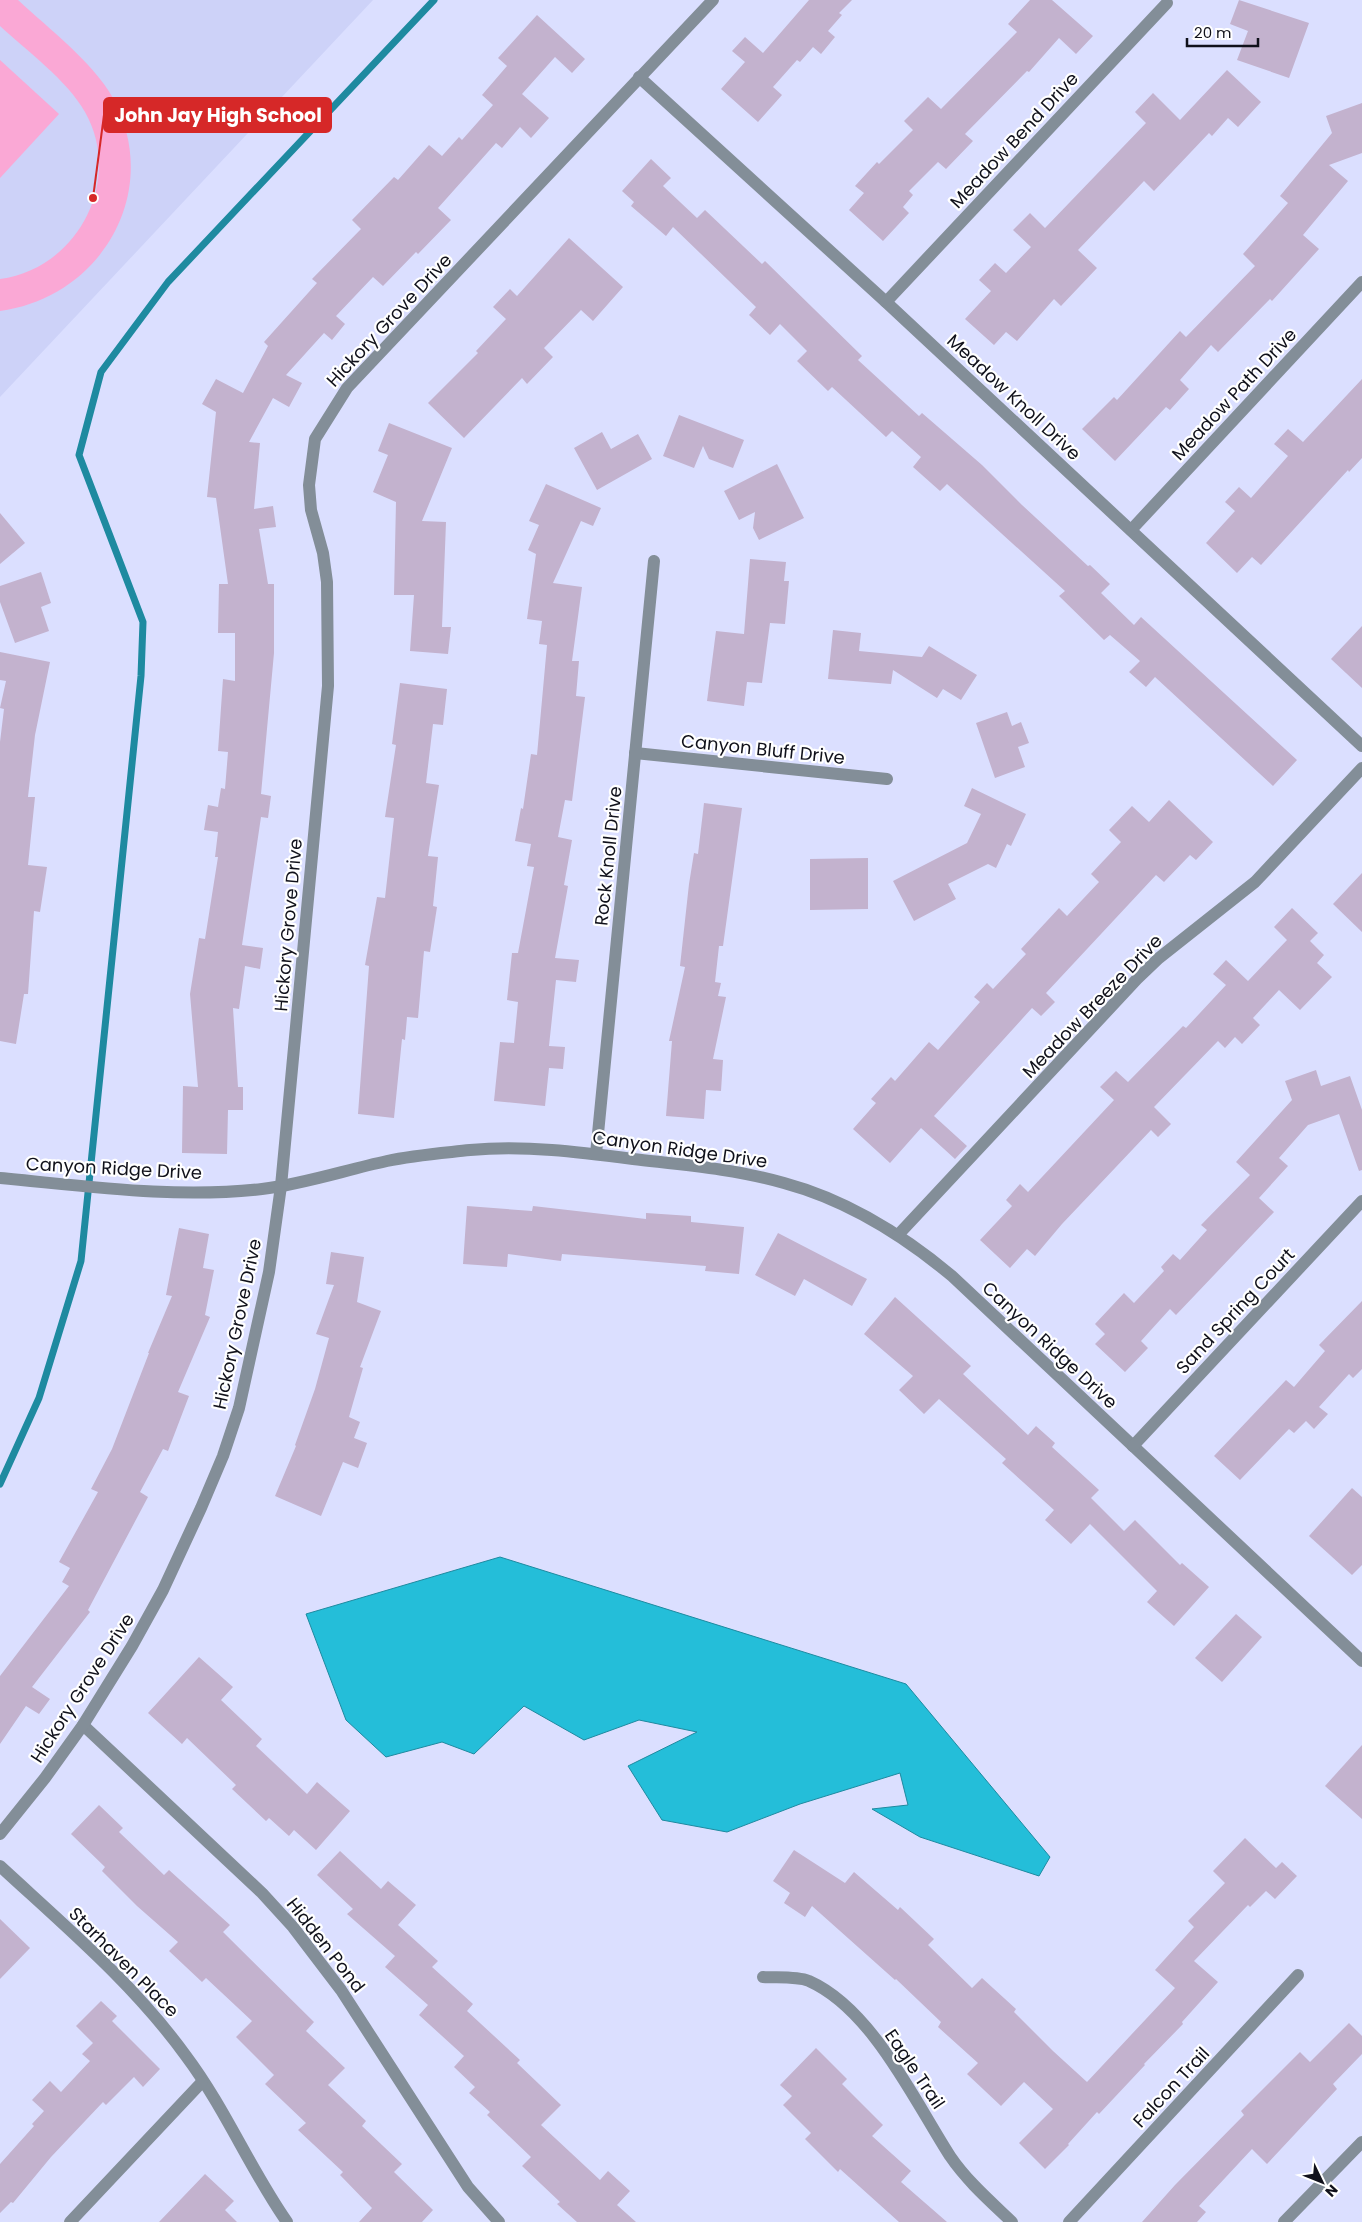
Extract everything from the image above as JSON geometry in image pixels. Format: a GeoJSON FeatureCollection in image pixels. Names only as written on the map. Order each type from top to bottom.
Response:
{"type":"FeatureCollection","features":[{"type":"Feature","properties":{"kind":"street","name":"Hickory Grove Drive"},"geometry":{"type":"LineString","coordinates":[[0,1834],[45,1778],[82,1725],[132,1646],[163,1590],[223,1456],[239,1408],[254,1346],[269,1272],[280,1186],[328,686],[327,582],[311,510],[309,485],[315,439],[347,388],[713,0]]}},
{"type":"Feature","properties":{"kind":"street","name":"Meadow Bend Drive"},"geometry":{"type":"LineString","coordinates":[[886,302],[1167,3]]}},
{"type":"Feature","properties":{"kind":"street","name":"Meadow Knoll Drive"},"geometry":{"type":"LineString","coordinates":[[639,77],[1132,529],[1362,746]]}},
{"type":"Feature","properties":{"kind":"street","name":"Meadow Path Drive"},"geometry":{"type":"LineString","coordinates":[[1132,529],[1362,282]]}},
{"type":"Feature","properties":{"kind":"street","name":"Rock Knoll Drive"},"geometry":{"type":"LineString","coordinates":[[596,1154],[654,561]]}},
{"type":"Feature","properties":{"kind":"street","name":"Canyon Bluff Drive"},"geometry":{"type":"LineString","coordinates":[[635,754],[887,779]]}},
{"type":"Feature","properties":{"kind":"street","name":"Meadow Breeze Drive"},"geometry":{"type":"LineString","coordinates":[[898,1235],[1137,979],[1159,958],[1255,882],[1362,768]]}},
{"type":"Feature","properties":{"kind":"street","name":"Canyon Ridge Drive"},"geometry":{"type":"LineString","coordinates":[[0,1178],[170,1192],[260,1189],[389,1161],[470,1150],[516,1148],[596,1154],[727,1170],[786,1183],[849,1208],[920,1249],[952,1276],[1360,1655]]}},
{"type":"Feature","properties":{"kind":"street","name":"Sand Spring Court"},"geometry":{"type":"LineString","coordinates":[[1133,1446],[1362,1201]]}},
{"type":"Feature","properties":{"kind":"street","name":"Hidden Pond"},"geometry":{"type":"LineString","coordinates":[[82,1725],[262,1893],[293,1927],[341,1990],[468,2186],[499,2222]]}},
{"type":"Feature","properties":{"kind":"street","name":"Starhaven Place"},"geometry":{"type":"LineString","coordinates":[[0,1866],[119,1977],[164,2027],[188,2058],[220,2108],[287,2222]]}},
{"type":"Feature","properties":{"kind":"street","name":"Falcon Trail"},"geometry":{"type":"LineString","coordinates":[[1069,2222],[1298,1975]]}},
{"type":"Feature","properties":{"kind":"street","name":"Eagle Trail"},"geometry":{"type":"LineString","coordinates":[[763,1977],[806,1980],[830,1993],[856,2018],[901,2074],[951,2157],[974,2186],[1012,2222]]}},
{"type":"Feature","properties":{"kind":"street"},"geometry":{"type":"LineString","coordinates":[[70,2222],[202,2082]]}},
{"type":"Feature","properties":{"kind":"street"},"geometry":{"type":"LineString","coordinates":[[1284,2222],[1362,2142]]}},
{"type":"Feature","properties":{"kind":"shaded area"},"geometry":{"type":"Polygon","coordinates":[[[0,0],[373,0],[0,397],[0,0]]]}},
{"type":"Feature","properties":{"kind":"shaded area"},"geometry":{"type":"Polygon","coordinates":[[[0,0],[18,0],[94,71],[113,98],[127,133],[131,169],[126,203],[114,234],[94,262],[68,285],[36,302],[0,311],[0,279],[27,272],[51,258],[71,240],[86,218],[96,193],[99,166],[96,139],[85,112],[57,77],[0,26],[0,0]]]}},
{"type":"Feature","properties":{"kind":"shaded area"},"geometry":{"type":"Polygon","coordinates":[[[0,60],[59,114],[0,178],[0,60]]]}},
{"type":"Feature","properties":{"kind":"water"},"geometry":{"type":"Polygon","coordinates":[[[500,1557],[906,1684],[1050,1857],[1039,1876],[920,1837],[872,1809],[908,1805],[900,1773],[800,1804],[727,1832],[662,1820],[628,1766],[697,1732],[639,1720],[584,1740],[524,1706],[474,1754],[442,1742],[386,1757],[346,1720],[306,1614],[500,1557]]]}},
{"type":"Feature","properties":{"kind":"building"},"geometry":{"type":"Polygon","coordinates":[[[809,0],[852,0],[839,13],[842,15],[828,31],[835,37],[821,54],[813,47],[800,62],[797,60],[773,87],[782,95],[758,122],[721,89],[745,62],[732,51],[745,37],[763,53],[809,0]]]}},
{"type":"Feature","properties":{"kind":"building"},"geometry":{"type":"Polygon","coordinates":[[[1030,0],[1052,0],[1093,36],[1076,54],[1059,38],[1029,72],[1027,71],[965,134],[973,141],[946,169],[938,162],[909,191],[913,195],[903,207],[909,213],[883,241],[849,210],[864,193],[855,186],[877,162],[879,164],[913,130],[904,121],[928,97],[941,109],[1017,32],[1008,24],[1030,0]]]}},
{"type":"Feature","properties":{"kind":"building"},"geometry":{"type":"Polygon","coordinates":[[[1239,0],[1309,23],[1289,78],[1237,60],[1248,31],[1230,24],[1239,0]]]}},
{"type":"Feature","properties":{"kind":"building"},"geometry":{"type":"Polygon","coordinates":[[[537,15],[585,59],[572,73],[555,57],[522,94],[549,118],[531,138],[520,127],[502,148],[496,143],[438,208],[451,220],[383,286],[373,277],[336,316],[345,324],[332,340],[324,333],[286,375],[302,383],[289,407],[273,398],[249,442],[260,443],[254,509],[273,506],[276,527],[259,529],[268,584],[274,584],[274,653],[261,794],[271,796],[268,818],[261,817],[242,945],[263,948],[260,969],[245,966],[239,1009],[233,1008],[238,1087],[243,1087],[243,1110],[228,1110],[227,1154],[182,1153],[183,1086],[198,1087],[190,994],[199,938],[205,939],[218,857],[215,857],[218,832],[204,830],[208,805],[218,807],[221,788],[225,789],[228,752],[218,751],[223,679],[235,681],[235,633],[218,633],[219,584],[228,584],[216,498],[207,497],[216,412],[202,404],[216,379],[243,393],[268,346],[264,342],[317,283],[312,279],[361,229],[352,220],[394,177],[398,180],[429,145],[442,156],[459,137],[462,140],[493,105],[482,95],[507,66],[498,58],[537,15]]]}},
{"type":"Feature","properties":{"kind":"building"},"geometry":{"type":"Polygon","coordinates":[[[1227,70],[1261,102],[1238,127],[1228,118],[1212,136],[1209,133],[1154,191],[1144,181],[1078,250],[1097,268],[1061,306],[1054,299],[1017,341],[1006,332],[994,345],[965,319],[991,291],[979,280],[995,263],[1006,273],[1031,247],[1013,230],[1030,213],[1045,228],[1146,123],[1135,112],[1153,93],[1180,120],[1227,70]]]}},
{"type":"Feature","properties":{"kind":"building"},"geometry":{"type":"Polygon","coordinates":[[[1362,103],[1362,153],[1329,165],[1348,181],[1303,235],[1319,249],[1272,301],[1270,299],[1218,352],[1211,345],[1180,380],[1189,389],[1170,410],[1166,407],[1115,461],[1082,429],[1114,397],[1117,400],[1180,331],[1186,337],[1255,266],[1243,254],[1288,203],[1280,196],[1332,133],[1326,116],[1362,103]]]}},
{"type":"Feature","properties":{"kind":"building"},"geometry":{"type":"Polygon","coordinates":[[[651,159],[671,178],[663,186],[697,218],[705,210],[762,264],[765,261],[862,356],[858,360],[919,416],[922,413],[982,465],[1022,505],[1110,584],[1101,593],[1134,625],[1141,617],[1297,760],[1273,786],[1155,677],[1146,687],[1129,672],[1140,661],[1110,635],[1104,640],[1059,596],[1065,591],[947,484],[940,491],[913,467],[921,457],[892,431],[886,437],[832,387],[828,391],[797,361],[807,351],[780,324],[770,335],[749,315],[756,307],[673,227],[666,236],[631,206],[634,202],[622,191],[651,159]]]}},
{"type":"Feature","properties":{"kind":"building"},"geometry":{"type":"Polygon","coordinates":[[[569,238],[623,287],[593,321],[581,310],[544,348],[553,357],[527,384],[522,378],[464,438],[428,403],[478,353],[476,351],[506,319],[493,307],[510,289],[517,296],[569,238]]]}},
{"type":"Feature","properties":{"kind":"building"},"geometry":{"type":"Polygon","coordinates":[[[1362,379],[1362,458],[1349,472],[1348,470],[1261,565],[1252,557],[1237,573],[1206,543],[1235,511],[1225,502],[1239,487],[1251,498],[1288,456],[1274,444],[1288,429],[1303,442],[1362,379]]]}},
{"type":"Feature","properties":{"kind":"building"},"geometry":{"type":"Polygon","coordinates":[[[679,415],[744,440],[733,468],[709,459],[703,446],[694,468],[663,456],[679,415]]]}},
{"type":"Feature","properties":{"kind":"building"},"geometry":{"type":"Polygon","coordinates":[[[389,423],[452,448],[422,521],[446,522],[442,627],[451,627],[448,654],[410,651],[414,595],[394,595],[396,502],[373,492],[388,455],[378,451],[389,423]]]}},
{"type":"Feature","properties":{"kind":"building"},"geometry":{"type":"Polygon","coordinates":[[[602,432],[611,449],[638,434],[652,459],[597,490],[574,448],[602,432]]]}},
{"type":"Feature","properties":{"kind":"building"},"geometry":{"type":"Polygon","coordinates":[[[777,464],[804,518],[759,540],[753,528],[755,512],[739,520],[724,491],[777,464]]]}},
{"type":"Feature","properties":{"kind":"building"},"geometry":{"type":"Polygon","coordinates":[[[546,484],[601,508],[593,526],[581,521],[553,583],[582,587],[572,661],[579,661],[576,696],[585,697],[572,801],[565,800],[558,837],[572,840],[564,885],[568,886],[555,958],[579,960],[576,982],[556,980],[549,1046],[565,1047],[563,1069],[549,1068],[545,1106],[494,1101],[500,1042],[514,1043],[518,1002],[507,1000],[512,953],[518,953],[534,867],[527,866],[531,844],[515,841],[521,808],[523,809],[531,754],[537,755],[547,645],[539,644],[542,621],[527,619],[536,554],[528,550],[539,525],[529,521],[546,484]]]}},
{"type":"Feature","properties":{"kind":"building"},"geometry":{"type":"Polygon","coordinates":[[[0,513],[25,543],[0,564],[0,513]]]}},
{"type":"Feature","properties":{"kind":"building"},"geometry":{"type":"Polygon","coordinates":[[[750,559],[786,562],[784,581],[789,581],[785,624],[770,623],[762,683],[747,682],[744,706],[707,701],[716,631],[744,634],[750,559]]]}},
{"type":"Feature","properties":{"kind":"building"},"geometry":{"type":"Polygon","coordinates":[[[41,572],[51,603],[41,607],[49,631],[15,643],[0,602],[0,586],[41,572]]]}},
{"type":"Feature","properties":{"kind":"building"},"geometry":{"type":"Polygon","coordinates":[[[1362,626],[1362,688],[1331,659],[1362,626]]]}},
{"type":"Feature","properties":{"kind":"building"},"geometry":{"type":"Polygon","coordinates":[[[833,630],[861,633],[859,651],[922,657],[929,646],[977,675],[961,700],[943,689],[937,698],[893,670],[891,684],[828,679],[833,630]]]}},
{"type":"Feature","properties":{"kind":"building"},"geometry":{"type":"Polygon","coordinates":[[[0,652],[50,662],[35,735],[28,797],[35,797],[28,865],[47,867],[40,912],[34,911],[28,994],[24,994],[16,1044],[0,1041],[0,742],[4,709],[0,708],[6,681],[0,680],[0,652]]]}},
{"type":"Feature","properties":{"kind":"building"},"geometry":{"type":"Polygon","coordinates":[[[400,683],[447,689],[443,725],[433,724],[426,783],[439,785],[428,856],[438,857],[433,906],[437,907],[430,952],[424,951],[418,1018],[407,1017],[405,1040],[402,1039],[394,1118],[358,1114],[369,966],[365,965],[377,897],[385,898],[394,818],[385,817],[396,745],[392,744],[400,683]]]}},
{"type":"Feature","properties":{"kind":"building"},"geometry":{"type":"Polygon","coordinates":[[[1007,712],[1012,726],[1021,722],[1029,743],[1018,747],[1025,767],[995,778],[976,723],[1007,712]]]}},
{"type":"Feature","properties":{"kind":"building"},"geometry":{"type":"Polygon","coordinates":[[[972,788],[1026,814],[1011,846],[1007,844],[996,868],[988,864],[948,884],[956,899],[914,921],[893,881],[967,843],[981,814],[964,806],[972,788]]]}},
{"type":"Feature","properties":{"kind":"building"},"geometry":{"type":"Polygon","coordinates":[[[1169,800],[1213,842],[1196,860],[1190,855],[1164,882],[1156,875],[1046,993],[1055,1002],[1041,1016],[1032,1008],[934,1116],[967,1146],[955,1159],[921,1128],[890,1163],[853,1129],[876,1103],[871,1099],[891,1077],[895,1081],[929,1042],[938,1050],[980,1002],[974,997],[987,983],[993,989],[1026,954],[1021,949],[1059,908],[1067,916],[1099,882],[1091,874],[1121,842],[1109,830],[1132,806],[1149,822],[1169,800]]]}},
{"type":"Feature","properties":{"kind":"building"},"geometry":{"type":"Polygon","coordinates":[[[704,803],[742,808],[723,946],[719,946],[715,982],[721,983],[718,996],[726,997],[713,1059],[723,1060],[721,1091],[706,1090],[704,1119],[666,1116],[672,1041],[669,1041],[685,967],[680,966],[689,884],[694,853],[698,854],[704,803]]]}},
{"type":"Feature","properties":{"kind":"building"},"geometry":{"type":"Polygon","coordinates":[[[868,858],[868,909],[810,910],[810,859],[868,858]]]}},
{"type":"Feature","properties":{"kind":"building"},"geometry":{"type":"Polygon","coordinates":[[[1362,873],[1362,932],[1333,904],[1362,873]]]}},
{"type":"Feature","properties":{"kind":"building"},"geometry":{"type":"Polygon","coordinates":[[[1292,908],[1318,933],[1310,941],[1324,955],[1317,963],[1332,977],[1300,1010],[1279,990],[1253,1018],[1260,1025],[1242,1044],[1235,1037],[1225,1048],[1218,1041],[1154,1107],[1171,1124],[1158,1137],[1151,1130],[1062,1224],[1035,1256],[1027,1249],[1010,1268],[980,1240],[1012,1206],[1006,1200],[1020,1184],[1028,1192],[1114,1100],[1100,1087],[1116,1071],[1128,1082],[1183,1026],[1186,1028],[1226,985],[1213,974],[1226,960],[1248,981],[1287,940],[1274,927],[1292,908]]]}},
{"type":"Feature","properties":{"kind":"building"},"geometry":{"type":"Polygon","coordinates":[[[1316,1070],[1321,1086],[1350,1076],[1362,1110],[1362,1170],[1359,1171],[1339,1114],[1308,1125],[1279,1158],[1288,1166],[1259,1198],[1274,1212],[1176,1315],[1170,1309],[1141,1341],[1148,1348],[1125,1372],[1095,1344],[1105,1334],[1095,1324],[1124,1293],[1134,1303],[1164,1271],[1161,1267],[1173,1254],[1180,1260],[1207,1230],[1201,1225],[1250,1175],[1236,1162],[1292,1100],[1285,1081],[1316,1070]]]}},
{"type":"Feature","properties":{"kind":"building"},"geometry":{"type":"Polygon","coordinates":[[[467,1206],[532,1211],[533,1206],[646,1219],[646,1213],[691,1216],[691,1222],[744,1227],[739,1274],[705,1271],[706,1266],[562,1254],[561,1261],[508,1254],[507,1267],[463,1264],[467,1206]]]}},
{"type":"Feature","properties":{"kind":"building"},"geometry":{"type":"Polygon","coordinates":[[[179,1228],[209,1234],[203,1268],[214,1270],[205,1315],[210,1317],[178,1392],[189,1396],[168,1451],[163,1449],[140,1492],[148,1497],[88,1610],[90,1612],[32,1687],[50,1699],[39,1714],[26,1706],[0,1744],[0,1676],[69,1586],[62,1582],[70,1568],[59,1562],[98,1492],[91,1489],[112,1449],[148,1353],[172,1296],[166,1295],[179,1228]]]}},
{"type":"Feature","properties":{"kind":"building"},"geometry":{"type":"Polygon","coordinates":[[[778,1233],[867,1279],[852,1306],[804,1279],[795,1296],[755,1275],[778,1233]]]}},
{"type":"Feature","properties":{"kind":"building"},"geometry":{"type":"Polygon","coordinates":[[[331,1252],[364,1257],[357,1302],[381,1311],[360,1367],[363,1368],[349,1417],[360,1422],[354,1438],[367,1443],[358,1468],[343,1462],[321,1516],[275,1496],[296,1446],[315,1389],[329,1338],[316,1334],[334,1285],[326,1284],[331,1252]]]}},
{"type":"Feature","properties":{"kind":"building"},"geometry":{"type":"Polygon","coordinates":[[[895,1297],[971,1366],[963,1374],[1028,1435],[1036,1426],[1055,1443],[1052,1447],[1099,1490],[1091,1498],[1124,1531],[1135,1520],[1180,1565],[1182,1563],[1209,1587],[1174,1626],[1147,1602],[1157,1591],[1090,1524],[1071,1544],[1045,1520],[1054,1510],[1002,1463],[1006,1459],[939,1399],[924,1414],[899,1390],[913,1376],[864,1334],[895,1297]]]}},
{"type":"Feature","properties":{"kind":"building"},"geometry":{"type":"Polygon","coordinates":[[[1362,1301],[1362,1369],[1353,1378],[1349,1374],[1319,1407],[1328,1414],[1314,1429],[1306,1421],[1294,1433],[1289,1429],[1240,1480],[1214,1456],[1286,1380],[1294,1387],[1325,1351],[1319,1345],[1362,1301]]]}},
{"type":"Feature","properties":{"kind":"building"},"geometry":{"type":"Polygon","coordinates":[[[1352,1488],[1362,1497],[1362,1565],[1352,1575],[1309,1536],[1352,1488]]]}},
{"type":"Feature","properties":{"kind":"building"},"geometry":{"type":"Polygon","coordinates":[[[1236,1614],[1262,1637],[1222,1682],[1195,1658],[1236,1614]]]}},
{"type":"Feature","properties":{"kind":"building"},"geometry":{"type":"Polygon","coordinates":[[[199,1657],[233,1687],[221,1700],[262,1739],[256,1746],[307,1794],[317,1782],[350,1811],[316,1850],[294,1830],[289,1836],[269,1818],[266,1821],[232,1789],[236,1785],[187,1738],[182,1744],[148,1713],[199,1657]]]}},
{"type":"Feature","properties":{"kind":"building"},"geometry":{"type":"Polygon","coordinates":[[[1362,1745],[1362,1819],[1325,1786],[1362,1745]]]}},
{"type":"Feature","properties":{"kind":"building"},"geometry":{"type":"Polygon","coordinates":[[[99,1805],[123,1828],[119,1832],[164,1875],[169,1870],[230,1925],[223,1932],[314,2022],[306,2031],[345,2068],[328,2085],[366,2121],[362,2126],[402,2164],[394,2172],[433,2210],[422,2222],[359,2222],[372,2208],[340,2175],[343,2172],[298,2130],[306,2123],[265,2084],[274,2075],[236,2037],[252,2021],[206,1978],[202,1982],[169,1951],[178,1942],[137,1906],[102,1871],[105,1867],[71,1834],[99,1805]]]}},
{"type":"Feature","properties":{"kind":"building"},"geometry":{"type":"Polygon","coordinates":[[[1245,1838],[1276,1868],[1282,1862],[1297,1876],[1275,1899],[1266,1891],[1250,1907],[1248,1905],[1194,1961],[1218,1982],[1182,2022],[1183,2024],[1099,2114],[1097,2112],[1069,2145],[1045,2169],[1019,2143],[1053,2109],[1024,2082],[1001,2106],[967,2074],[978,2063],[938,2027],[941,2022],[896,1979],[812,1906],[805,1917],[784,1903],[790,1893],[773,1881],[794,1850],[845,1883],[854,1872],[898,1910],[900,1907],[934,1939],[928,1945],[972,1988],[982,1978],[1016,2009],[1014,2012],[1053,2051],[1087,2082],[1175,1988],[1155,1970],[1194,1927],[1188,1921],[1225,1883],[1213,1871],[1245,1838]]]}},
{"type":"Feature","properties":{"kind":"building"},"geometry":{"type":"Polygon","coordinates":[[[340,1851],[381,1889],[388,1881],[416,1905],[398,1925],[438,1961],[432,1967],[473,2004],[467,2011],[520,2060],[517,2063],[561,2105],[541,2125],[600,2180],[608,2171],[630,2191],[617,2205],[636,2222],[577,2222],[557,2204],[560,2202],[522,2166],[531,2157],[487,2115],[490,2112],[469,2093],[475,2087],[454,2067],[464,2056],[419,2015],[428,2005],[385,1967],[395,1956],[347,1914],[353,1909],[317,1875],[340,1851]]]}},
{"type":"Feature","properties":{"kind":"building"},"geometry":{"type":"Polygon","coordinates":[[[0,1919],[30,1948],[0,1979],[0,1919]]]}},
{"type":"Feature","properties":{"kind":"building"},"geometry":{"type":"Polygon","coordinates":[[[101,2001],[117,2016],[112,2021],[160,2069],[143,2087],[134,2077],[106,2105],[103,2102],[51,2157],[13,2203],[11,2202],[0,2213],[0,2164],[34,2126],[32,2124],[44,2111],[32,2100],[50,2081],[61,2092],[90,2061],[82,2054],[93,2043],[76,2026],[101,2001]]]}},
{"type":"Feature","properties":{"kind":"building"},"geometry":{"type":"Polygon","coordinates":[[[1349,2023],[1362,2036],[1362,2054],[1333,2084],[1337,2089],[1267,2164],[1252,2149],[1199,2206],[1206,2212],[1197,2222],[1142,2222],[1175,2185],[1244,2115],[1241,2111],[1300,2052],[1310,2062],[1349,2023]]]}},
{"type":"Feature","properties":{"kind":"building"},"geometry":{"type":"Polygon","coordinates":[[[816,2048],[847,2079],[842,2084],[883,2125],[872,2136],[911,2171],[901,2182],[947,2222],[899,2222],[840,2169],[838,2172],[805,2139],[811,2133],[783,2105],[792,2096],[780,2085],[816,2048]]]}},
{"type":"Feature","properties":{"kind":"building"},"geometry":{"type":"Polygon","coordinates":[[[205,2174],[234,2201],[225,2210],[237,2222],[159,2222],[205,2174]]]}},
{"type":"Feature","properties":{"kind":"waterway"},"geometry":{"type":"LineString","coordinates":[[0,1484],[39,1398],[81,1261],[141,676],[143,622],[79,455],[101,372],[168,282],[434,0]]}},
{"type":"Feature","properties":{"kind":"place","name":"John Jay High School"},"geometry":{"type":"Point","coordinates":[93,198]}}]}
